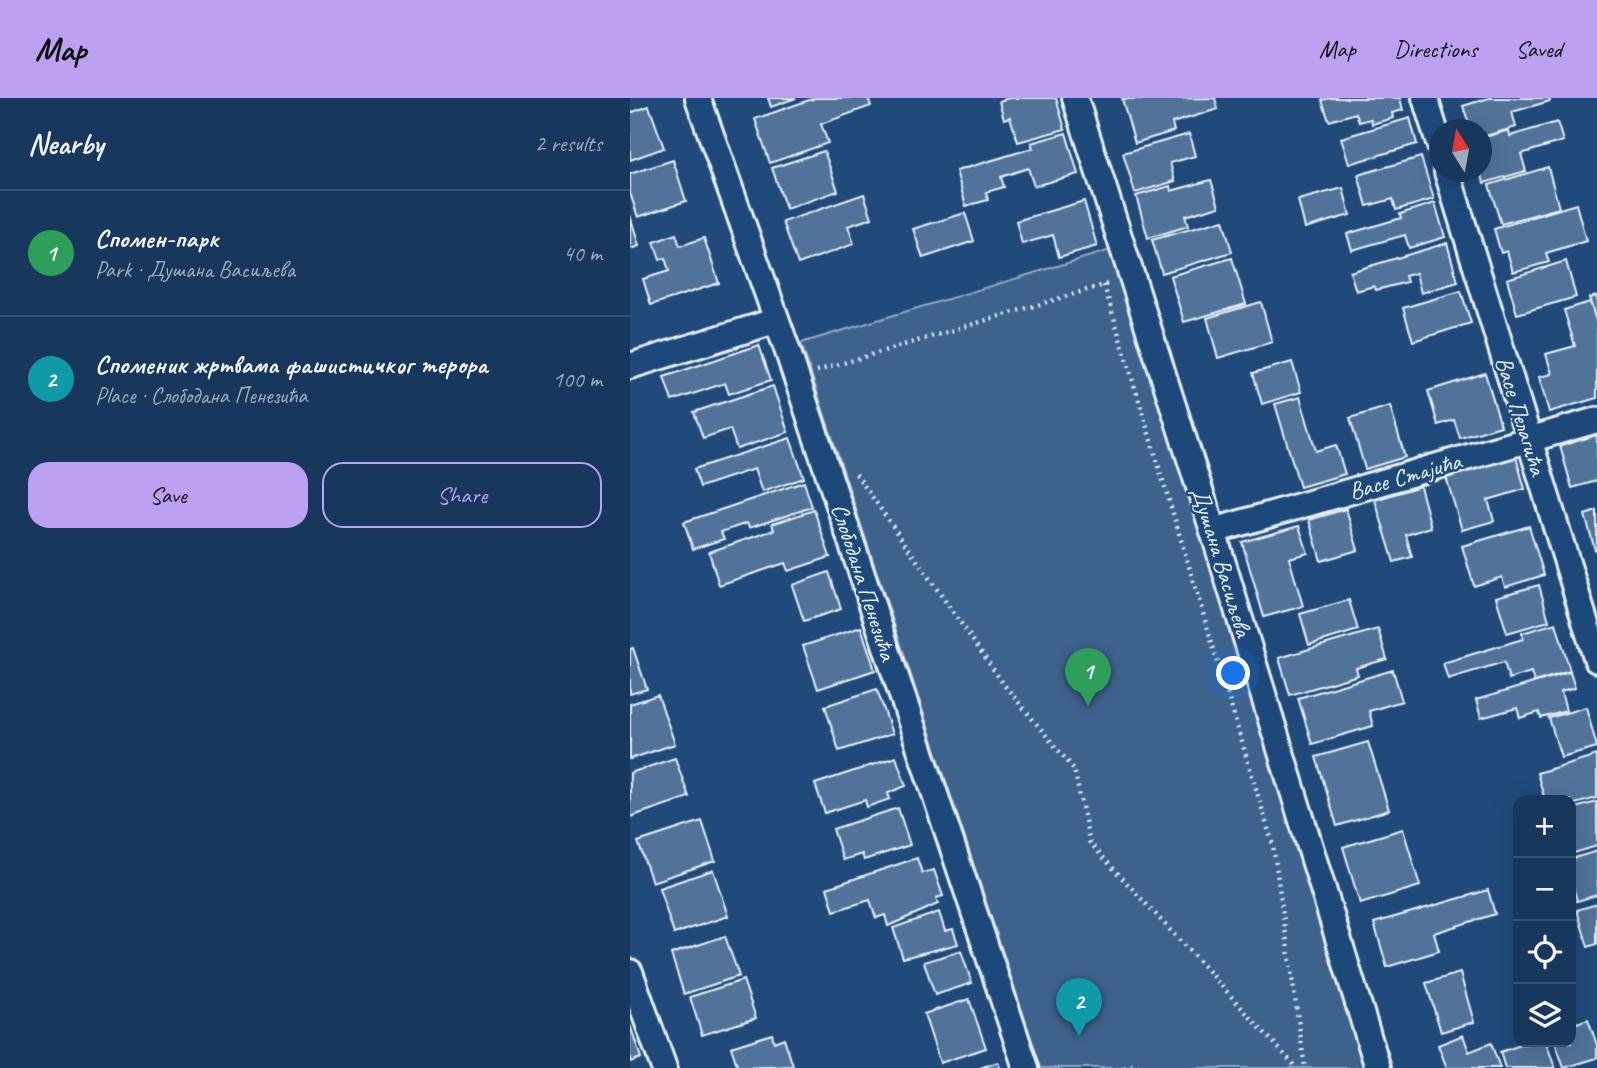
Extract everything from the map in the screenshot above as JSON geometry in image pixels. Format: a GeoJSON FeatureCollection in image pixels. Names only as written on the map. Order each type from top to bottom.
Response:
{"type":"FeatureCollection","features":[{"type":"Feature","properties":{"kind":"street","name":"Слободана Пенезића"},"geometry":{"type":"LineString","coordinates":[[698,98],[796,378],[1026,1068]]}},
{"type":"Feature","properties":{"kind":"street","name":"Душана Васиљева"},"geometry":{"type":"LineString","coordinates":[[1075,98],[1213,531],[1378,1068]]}},
{"type":"Feature","properties":{"kind":"street"},"geometry":{"type":"LineString","coordinates":[[1425,98],[1432,119]]}},
{"type":"Feature","properties":{"kind":"street","name":"Васе Пелагића"},"geometry":{"type":"LineString","coordinates":[[1450,182],[1597,660]]}},
{"type":"Feature","properties":{"kind":"street"},"geometry":{"type":"LineString","coordinates":[[630,366],[775,321]]}},
{"type":"Feature","properties":{"kind":"street","name":"Васе Стајића"},"geometry":{"type":"LineString","coordinates":[[1213,531],[1597,420]]}},
{"type":"Feature","properties":{"kind":"street"},"geometry":{"type":"LineString","coordinates":[[630,972],[664,1068]]}},
{"type":"Feature","properties":{"kind":"path"},"geometry":{"type":"LineString","coordinates":[[796,378],[1130,276]]}},
{"type":"Feature","properties":{"kind":"path"},"geometry":{"type":"LineString","coordinates":[[1104,285],[1273,845],[1305,1068]]}},
{"type":"Feature","properties":{"kind":"path"},"geometry":{"type":"LineString","coordinates":[[850,469],[1005,686],[1074,769],[1090,843],[1297,1068]]}},
{"type":"Feature","properties":{"kind":"path"},"geometry":{"type":"LineString","coordinates":[[1124,1068],[1134,1065],[1140,1068]]}},
{"type":"Feature","properties":{"kind":"shaded area"},"geometry":{"type":"Polygon","coordinates":[[[1114,249],[1365,1068],[1041,1068],[801,343],[1114,249]]]}},
{"type":"Feature","properties":{"kind":"building"},"geometry":{"type":"Polygon","coordinates":[[[768,98],[796,98],[771,107],[768,98]]]}},
{"type":"Feature","properties":{"kind":"building"},"geometry":{"type":"Polygon","coordinates":[[[815,98],[868,98],[871,106],[821,124],[828,143],[770,163],[755,119],[815,98]]]}},
{"type":"Feature","properties":{"kind":"building"},"geometry":{"type":"Polygon","coordinates":[[[1009,98],[1056,98],[1065,129],[1018,142],[1010,117],[1004,119],[999,101],[1009,98]]]}},
{"type":"Feature","properties":{"kind":"building"},"geometry":{"type":"Polygon","coordinates":[[[1215,98],[1218,109],[1172,123],[1174,131],[1135,143],[1122,99],[1215,98]]]}},
{"type":"Feature","properties":{"kind":"building"},"geometry":{"type":"Polygon","coordinates":[[[1400,98],[1403,110],[1392,113],[1393,118],[1372,124],[1371,119],[1359,122],[1356,113],[1329,121],[1322,100],[1400,98]]]}},
{"type":"Feature","properties":{"kind":"building"},"geometry":{"type":"Polygon","coordinates":[[[1489,98],[1549,98],[1550,101],[1512,112],[1516,127],[1492,134],[1492,119],[1467,119],[1463,106],[1489,98]]]}},
{"type":"Feature","properties":{"kind":"building"},"geometry":{"type":"Polygon","coordinates":[[[649,106],[664,148],[630,160],[630,113],[649,106]]]}},
{"type":"Feature","properties":{"kind":"building"},"geometry":{"type":"Polygon","coordinates":[[[1410,118],[1417,144],[1349,164],[1341,138],[1410,118]]]}},
{"type":"Feature","properties":{"kind":"building"},"geometry":{"type":"Polygon","coordinates":[[[1557,122],[1563,141],[1521,154],[1526,171],[1492,181],[1492,135],[1509,130],[1510,136],[1557,122]]]}},
{"type":"Feature","properties":{"kind":"building"},"geometry":{"type":"Polygon","coordinates":[[[1066,133],[1078,174],[1034,186],[1028,168],[1001,177],[1004,187],[986,192],[988,200],[966,206],[956,171],[1033,148],[1031,143],[1066,133]]]}},
{"type":"Feature","properties":{"kind":"building"},"geometry":{"type":"Polygon","coordinates":[[[1189,134],[1195,156],[1170,163],[1175,181],[1135,193],[1123,153],[1189,134]]]}},
{"type":"Feature","properties":{"kind":"building"},"geometry":{"type":"Polygon","coordinates":[[[824,151],[838,191],[786,209],[772,168],[824,151]]]}},
{"type":"Feature","properties":{"kind":"building"},"geometry":{"type":"Polygon","coordinates":[[[1421,157],[1434,199],[1396,210],[1393,199],[1367,206],[1358,175],[1421,157]]]}},
{"type":"Feature","properties":{"kind":"building"},"geometry":{"type":"Polygon","coordinates":[[[673,160],[686,201],[638,217],[630,193],[630,174],[673,160]]]}},
{"type":"Feature","properties":{"kind":"building"},"geometry":{"type":"Polygon","coordinates":[[[1548,167],[1559,208],[1501,224],[1489,185],[1548,167]]]}},
{"type":"Feature","properties":{"kind":"building"},"geometry":{"type":"Polygon","coordinates":[[[1211,180],[1219,206],[1185,216],[1188,226],[1148,238],[1136,196],[1170,186],[1171,191],[1211,180]]]}},
{"type":"Feature","properties":{"kind":"building"},"geometry":{"type":"Polygon","coordinates":[[[1343,188],[1350,215],[1305,228],[1298,200],[1343,188]]]}},
{"type":"Feature","properties":{"kind":"building"},"geometry":{"type":"Polygon","coordinates":[[[864,194],[872,218],[848,226],[854,244],[798,264],[783,222],[864,194]]]}},
{"type":"Feature","properties":{"kind":"building"},"geometry":{"type":"Polygon","coordinates":[[[1084,201],[1097,246],[1059,257],[1053,235],[1022,244],[1016,221],[1084,201]]]}},
{"type":"Feature","properties":{"kind":"building"},"geometry":{"type":"Polygon","coordinates":[[[1435,203],[1445,237],[1409,248],[1405,235],[1352,250],[1347,234],[1401,218],[1400,214],[1435,203]]]}},
{"type":"Feature","properties":{"kind":"building"},"geometry":{"type":"Polygon","coordinates":[[[1576,204],[1586,241],[1546,253],[1549,262],[1513,272],[1507,251],[1501,253],[1494,229],[1576,204]]]}},
{"type":"Feature","properties":{"kind":"building"},"geometry":{"type":"Polygon","coordinates":[[[965,213],[974,241],[923,258],[913,229],[965,213]]]}},
{"type":"Feature","properties":{"kind":"building"},"geometry":{"type":"Polygon","coordinates":[[[630,215],[639,246],[630,249],[630,215]]]}},
{"type":"Feature","properties":{"kind":"building"},"geometry":{"type":"Polygon","coordinates":[[[1223,220],[1232,252],[1162,273],[1152,240],[1223,220]]]}},
{"type":"Feature","properties":{"kind":"building"},"geometry":{"type":"Polygon","coordinates":[[[676,234],[680,246],[704,238],[719,283],[651,305],[643,279],[669,271],[665,258],[660,260],[654,242],[676,234]]]}},
{"type":"Feature","properties":{"kind":"building"},"geometry":{"type":"Polygon","coordinates":[[[1447,243],[1458,282],[1421,293],[1416,273],[1405,276],[1407,282],[1376,290],[1374,286],[1356,291],[1350,272],[1447,243]]]}},
{"type":"Feature","properties":{"kind":"building"},"geometry":{"type":"Polygon","coordinates":[[[1232,258],[1246,304],[1184,322],[1170,276],[1232,258]]]}},
{"type":"Feature","properties":{"kind":"building"},"geometry":{"type":"Polygon","coordinates":[[[1566,261],[1576,297],[1517,314],[1507,279],[1566,261]]]}},
{"type":"Feature","properties":{"kind":"building"},"geometry":{"type":"Polygon","coordinates":[[[1461,291],[1471,323],[1413,341],[1403,308],[1461,291]]]}},
{"type":"Feature","properties":{"kind":"building"},"geometry":{"type":"Polygon","coordinates":[[[1597,296],[1597,324],[1589,298],[1597,296]]]}},
{"type":"Feature","properties":{"kind":"building"},"geometry":{"type":"Polygon","coordinates":[[[1261,302],[1272,342],[1218,358],[1207,318],[1261,302]]]}},
{"type":"Feature","properties":{"kind":"building"},"geometry":{"type":"Polygon","coordinates":[[[1590,302],[1597,324],[1597,398],[1549,412],[1539,377],[1552,374],[1546,354],[1575,346],[1564,310],[1590,302]]]}},
{"type":"Feature","properties":{"kind":"building"},"geometry":{"type":"Polygon","coordinates":[[[759,345],[771,380],[729,394],[725,383],[672,401],[664,377],[759,345]]]}},
{"type":"Feature","properties":{"kind":"building"},"geometry":{"type":"Polygon","coordinates":[[[1292,362],[1301,392],[1262,404],[1253,373],[1292,362]]]}},
{"type":"Feature","properties":{"kind":"building"},"geometry":{"type":"Polygon","coordinates":[[[1485,373],[1501,426],[1460,438],[1454,420],[1438,425],[1428,391],[1485,373]]]}},
{"type":"Feature","properties":{"kind":"building"},"geometry":{"type":"Polygon","coordinates":[[[773,386],[788,432],[737,449],[730,429],[703,438],[694,412],[773,386]]]}},
{"type":"Feature","properties":{"kind":"building"},"geometry":{"type":"Polygon","coordinates":[[[1300,397],[1316,451],[1336,445],[1345,474],[1300,487],[1275,404],[1300,397]]]}},
{"type":"Feature","properties":{"kind":"building"},"geometry":{"type":"Polygon","coordinates":[[[1390,406],[1405,457],[1365,469],[1350,418],[1390,406]]]}},
{"type":"Feature","properties":{"kind":"building"},"geometry":{"type":"Polygon","coordinates":[[[1597,435],[1597,481],[1572,488],[1560,446],[1597,435]]]}},
{"type":"Feature","properties":{"kind":"building"},"geometry":{"type":"Polygon","coordinates":[[[790,438],[804,478],[762,492],[754,469],[700,487],[694,469],[790,438]]]}},
{"type":"Feature","properties":{"kind":"building"},"geometry":{"type":"Polygon","coordinates":[[[1516,457],[1525,489],[1488,500],[1494,521],[1462,530],[1446,477],[1516,457]]]}},
{"type":"Feature","properties":{"kind":"building"},"geometry":{"type":"Polygon","coordinates":[[[804,482],[812,507],[749,528],[747,523],[721,532],[724,539],[693,549],[684,522],[804,482]]]}},
{"type":"Feature","properties":{"kind":"building"},"geometry":{"type":"Polygon","coordinates":[[[1420,486],[1431,527],[1406,535],[1412,557],[1394,562],[1375,500],[1420,486]]]}},
{"type":"Feature","properties":{"kind":"building"},"geometry":{"type":"Polygon","coordinates":[[[1346,509],[1358,550],[1321,561],[1309,520],[1346,509]]]}},
{"type":"Feature","properties":{"kind":"building"},"geometry":{"type":"Polygon","coordinates":[[[814,510],[830,557],[788,571],[785,563],[719,585],[709,552],[774,530],[772,524],[814,510]]]}},
{"type":"Feature","properties":{"kind":"building"},"geometry":{"type":"Polygon","coordinates":[[[1597,511],[1597,549],[1595,550],[1585,515],[1597,511]]]}},
{"type":"Feature","properties":{"kind":"building"},"geometry":{"type":"Polygon","coordinates":[[[1299,526],[1308,553],[1289,558],[1303,606],[1264,617],[1242,542],[1299,526]]]}},
{"type":"Feature","properties":{"kind":"building"},"geometry":{"type":"Polygon","coordinates":[[[1529,526],[1544,575],[1505,587],[1502,577],[1474,586],[1462,546],[1529,526]]]}},
{"type":"Feature","properties":{"kind":"building"},"geometry":{"type":"Polygon","coordinates":[[[829,572],[841,609],[804,621],[792,585],[829,572]]]}},
{"type":"Feature","properties":{"kind":"building"},"geometry":{"type":"Polygon","coordinates":[[[1539,585],[1549,621],[1507,633],[1496,597],[1539,585]]]}},
{"type":"Feature","properties":{"kind":"building"},"geometry":{"type":"Polygon","coordinates":[[[1349,600],[1358,630],[1309,645],[1300,614],[1349,600]]]}},
{"type":"Feature","properties":{"kind":"building"},"geometry":{"type":"Polygon","coordinates":[[[1556,623],[1570,671],[1534,682],[1531,672],[1509,679],[1504,662],[1448,679],[1443,663],[1523,639],[1522,633],[1556,623]]]}},
{"type":"Feature","properties":{"kind":"building"},"geometry":{"type":"Polygon","coordinates":[[[861,627],[875,670],[818,689],[803,646],[861,627]]]}},
{"type":"Feature","properties":{"kind":"building"},"geometry":{"type":"Polygon","coordinates":[[[1378,629],[1387,659],[1356,668],[1358,675],[1290,695],[1279,658],[1378,629]]]}},
{"type":"Feature","properties":{"kind":"building"},"geometry":{"type":"Polygon","coordinates":[[[633,648],[647,689],[630,694],[630,649],[633,648]]]}},
{"type":"Feature","properties":{"kind":"building"},"geometry":{"type":"Polygon","coordinates":[[[1393,670],[1402,701],[1369,711],[1373,726],[1312,744],[1298,698],[1393,670]]]}},
{"type":"Feature","properties":{"kind":"building"},"geometry":{"type":"Polygon","coordinates":[[[1570,672],[1575,688],[1561,692],[1566,711],[1541,718],[1539,712],[1520,718],[1517,708],[1481,718],[1476,700],[1570,672]]]}},
{"type":"Feature","properties":{"kind":"building"},"geometry":{"type":"Polygon","coordinates":[[[877,689],[892,734],[839,751],[825,706],[877,689]]]}},
{"type":"Feature","properties":{"kind":"building"},"geometry":{"type":"Polygon","coordinates":[[[658,695],[675,744],[630,759],[630,704],[658,695]]]}},
{"type":"Feature","properties":{"kind":"building"},"geometry":{"type":"Polygon","coordinates":[[[1586,707],[1597,747],[1561,757],[1549,718],[1586,707]]]}},
{"type":"Feature","properties":{"kind":"building"},"geometry":{"type":"Polygon","coordinates":[[[1368,742],[1389,810],[1337,826],[1316,757],[1368,742]]]}},
{"type":"Feature","properties":{"kind":"building"},"geometry":{"type":"Polygon","coordinates":[[[1597,755],[1597,798],[1576,804],[1576,795],[1544,795],[1537,773],[1597,755]]]}},
{"type":"Feature","properties":{"kind":"building"},"geometry":{"type":"Polygon","coordinates":[[[896,757],[906,786],[888,793],[890,799],[867,807],[865,800],[825,813],[815,784],[896,757]]]}},
{"type":"Feature","properties":{"kind":"building"},"geometry":{"type":"Polygon","coordinates":[[[675,758],[689,797],[630,817],[630,773],[675,758]]]}},
{"type":"Feature","properties":{"kind":"building"},"geometry":{"type":"Polygon","coordinates":[[[1597,802],[1597,846],[1576,852],[1576,808],[1597,802]]]}},
{"type":"Feature","properties":{"kind":"building"},"geometry":{"type":"Polygon","coordinates":[[[898,808],[910,845],[864,860],[862,854],[843,860],[833,829],[898,808]]]}},
{"type":"Feature","properties":{"kind":"building"},"geometry":{"type":"Polygon","coordinates":[[[702,821],[715,861],[652,882],[638,842],[702,821]]]}},
{"type":"Feature","properties":{"kind":"building"},"geometry":{"type":"Polygon","coordinates":[[[1403,829],[1420,886],[1360,904],[1343,847],[1403,829]]]}},
{"type":"Feature","properties":{"kind":"building"},"geometry":{"type":"Polygon","coordinates":[[[1597,851],[1597,895],[1577,901],[1576,898],[1576,857],[1597,851]]]}},
{"type":"Feature","properties":{"kind":"building"},"geometry":{"type":"Polygon","coordinates":[[[917,858],[922,873],[934,870],[943,896],[936,898],[938,904],[888,926],[885,915],[876,918],[870,900],[834,911],[827,888],[917,858]]]}},
{"type":"Feature","properties":{"kind":"building"},"geometry":{"type":"Polygon","coordinates":[[[713,870],[728,916],[674,934],[659,888],[713,870]]]}},
{"type":"Feature","properties":{"kind":"building"},"geometry":{"type":"Polygon","coordinates":[[[1488,890],[1495,914],[1434,933],[1439,951],[1387,967],[1374,923],[1488,890]]]}},
{"type":"Feature","properties":{"kind":"building"},"geometry":{"type":"Polygon","coordinates":[[[1597,904],[1597,944],[1588,947],[1577,910],[1597,904]]]}},
{"type":"Feature","properties":{"kind":"building"},"geometry":{"type":"Polygon","coordinates":[[[939,912],[945,931],[953,929],[958,944],[903,958],[893,928],[939,912]]]}},
{"type":"Feature","properties":{"kind":"building"},"geometry":{"type":"Polygon","coordinates":[[[725,936],[739,976],[684,994],[671,954],[725,936]]]}},
{"type":"Feature","properties":{"kind":"building"},"geometry":{"type":"Polygon","coordinates":[[[961,951],[972,983],[935,995],[924,962],[961,951]]]}},
{"type":"Feature","properties":{"kind":"building"},"geometry":{"type":"Polygon","coordinates":[[[1460,973],[1474,1022],[1441,1032],[1426,983],[1460,973]]]}},
{"type":"Feature","properties":{"kind":"building"},"geometry":{"type":"Polygon","coordinates":[[[743,980],[756,1018],[702,1035],[690,997],[743,980]]]}},
{"type":"Feature","properties":{"kind":"building"},"geometry":{"type":"Polygon","coordinates":[[[969,999],[986,1048],[940,1063],[924,1014],[969,999]]]}},
{"type":"Feature","properties":{"kind":"building"},"geometry":{"type":"Polygon","coordinates":[[[1588,1019],[1597,1045],[1597,1058],[1564,1068],[1557,1047],[1576,1047],[1576,1023],[1588,1019]]]}},
{"type":"Feature","properties":{"kind":"building"},"geometry":{"type":"Polygon","coordinates":[[[630,1025],[641,1058],[630,1062],[630,1025]]]}},
{"type":"Feature","properties":{"kind":"building"},"geometry":{"type":"Polygon","coordinates":[[[772,1034],[774,1042],[784,1038],[793,1066],[738,1068],[731,1047],[772,1034]]]}},
{"type":"Feature","properties":{"kind":"building"},"geometry":{"type":"Polygon","coordinates":[[[1463,1035],[1469,1052],[1491,1043],[1500,1068],[1447,1068],[1438,1045],[1463,1035]]]}},
{"type":"Feature","properties":{"kind":"building"},"geometry":{"type":"Polygon","coordinates":[[[1515,1047],[1548,1047],[1555,1068],[1505,1068],[1500,1052],[1515,1047]]]}},
{"type":"Feature","properties":{"kind":"building"},"geometry":{"type":"Polygon","coordinates":[[[998,1062],[1000,1068],[980,1068],[998,1062]]]}},
{"type":"Feature","properties":{"kind":"place","name":"Спомен-парк"},"geometry":{"type":"Point","coordinates":[1088,706]}},
{"type":"Feature","properties":{"kind":"place","name":"Споменик жртвама фашистичког терора"},"geometry":{"type":"Point","coordinates":[1079,1036]}}]}
